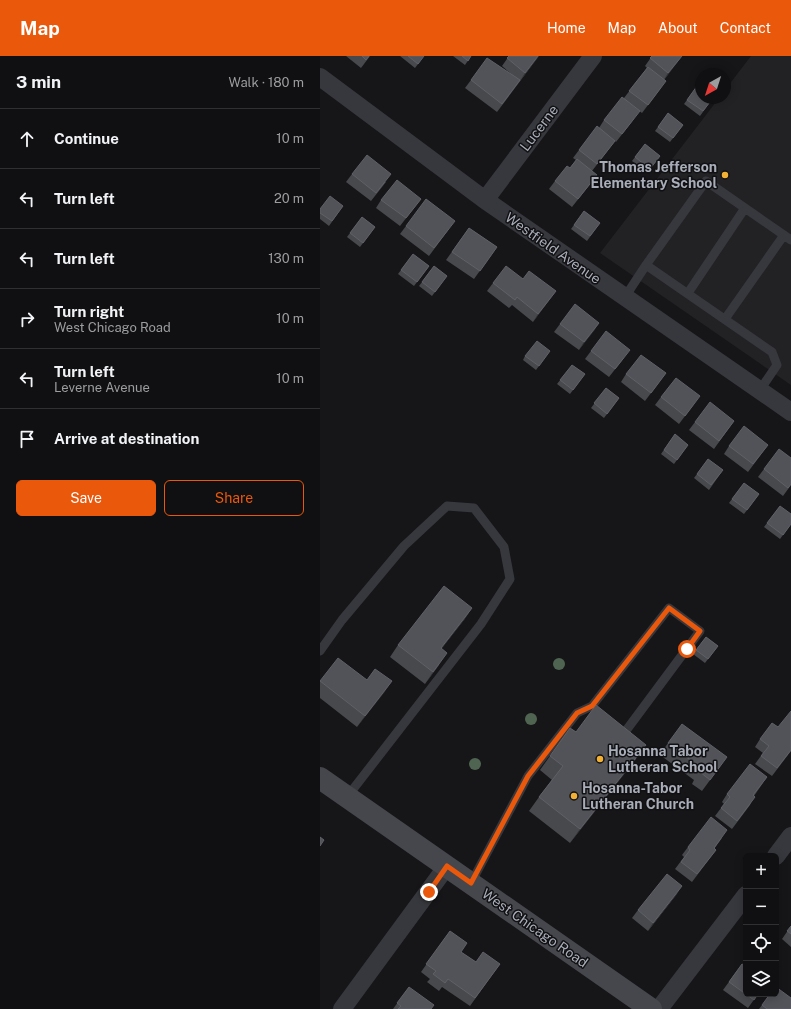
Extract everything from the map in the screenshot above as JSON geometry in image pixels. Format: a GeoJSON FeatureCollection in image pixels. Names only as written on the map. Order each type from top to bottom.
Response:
{"type":"FeatureCollection","features":[{"type":"Feature","properties":{"kind":"street","name":"Lucerne"},"geometry":{"type":"LineString","coordinates":[[485,200],[593,56]]}},
{"type":"Feature","properties":{"kind":"street","name":"Westfield Avenue"},"geometry":{"type":"LineString","coordinates":[[320,77],[485,200],[791,412]]}},
{"type":"Feature","properties":{"kind":"street","name":"West Chicago Road"},"geometry":{"type":"LineString","coordinates":[[320,778],[651,1009]]}},
{"type":"Feature","properties":{"kind":"street"},"geometry":{"type":"LineString","coordinates":[[778,853],[791,836]]}},
{"type":"Feature","properties":{"kind":"street"},"geometry":{"type":"LineString","coordinates":[[342,1009],[447,866]]}},
{"type":"Feature","properties":{"kind":"street"},"geometry":{"type":"LineString","coordinates":[[659,1009],[743,899]]}},
{"type":"Feature","properties":{"kind":"lane"},"geometry":{"type":"LineString","coordinates":[[625,298],[646,265],[706,181],[787,237],[725,319]]}},
{"type":"Feature","properties":{"kind":"lane"},"geometry":{"type":"LineString","coordinates":[[688,294],[746,208]]}},
{"type":"Feature","properties":{"kind":"lane"},"geometry":{"type":"LineString","coordinates":[[646,265],[772,352],[777,366],[760,390]]}},
{"type":"Feature","properties":{"kind":"lane"},"geometry":{"type":"LineString","coordinates":[[320,651],[342,620],[404,546],[447,506],[474,508],[504,548],[510,579],[481,624],[347,797]]}},
{"type":"Feature","properties":{"kind":"lane"},"geometry":{"type":"LineString","coordinates":[[471,883],[528,776],[577,713],[592,706],[669,608],[700,631],[625,732]]}},
{"type":"Feature","properties":{"kind":"shaded area","name":"Thomas Jefferson Elementary School"},"geometry":{"type":"Polygon","coordinates":[[[751,56],[791,56],[791,385],[600,253],[714,104],[731,104],[731,82],[751,56]]]}},
{"type":"Feature","properties":{"kind":"building"},"geometry":{"type":"Polygon","coordinates":[[[362,56],[369,56],[366,60],[362,56]]]}},
{"type":"Feature","properties":{"kind":"building"},"geometry":{"type":"Polygon","coordinates":[[[408,56],[424,56],[418,64],[408,56]]]}},
{"type":"Feature","properties":{"kind":"building"},"geometry":{"type":"Polygon","coordinates":[[[462,56],[471,56],[468,61],[462,56]]]}},
{"type":"Feature","properties":{"kind":"building"},"geometry":{"type":"Polygon","coordinates":[[[509,56],[538,56],[525,73],[507,58],[509,56]]]}},
{"type":"Feature","properties":{"kind":"building"},"geometry":{"type":"Polygon","coordinates":[[[652,56],[682,56],[668,73],[650,58],[652,56]]]}},
{"type":"Feature","properties":{"kind":"building"},"geometry":{"type":"Polygon","coordinates":[[[487,58],[520,80],[502,104],[471,80],[487,58]]]}},
{"type":"Feature","properties":{"kind":"building"},"geometry":{"type":"Polygon","coordinates":[[[648,67],[666,81],[648,105],[629,91],[648,67]]]}},
{"type":"Feature","properties":{"kind":"building"},"geometry":{"type":"Polygon","coordinates":[[[695,89],[695,104],[708,104],[703,111],[687,100],[695,89]]]}},
{"type":"Feature","properties":{"kind":"building"},"geometry":{"type":"Polygon","coordinates":[[[622,97],[640,111],[622,134],[604,120],[622,97]]]}},
{"type":"Feature","properties":{"kind":"building"},"geometry":{"type":"Polygon","coordinates":[[[668,113],[683,125],[673,138],[658,127],[668,113]]]}},
{"type":"Feature","properties":{"kind":"building"},"geometry":{"type":"Polygon","coordinates":[[[597,126],[615,141],[597,164],[579,150],[597,126]]]}},
{"type":"Feature","properties":{"kind":"building"},"geometry":{"type":"Polygon","coordinates":[[[645,144],[660,156],[650,169],[635,157],[645,144]]]}},
{"type":"Feature","properties":{"kind":"building"},"geometry":{"type":"Polygon","coordinates":[[[367,155],[391,174],[376,193],[352,174],[367,155]]]}},
{"type":"Feature","properties":{"kind":"building"},"geometry":{"type":"Polygon","coordinates":[[[577,159],[597,175],[578,199],[555,181],[567,166],[570,168],[577,159]]]}},
{"type":"Feature","properties":{"kind":"building"},"geometry":{"type":"Polygon","coordinates":[[[397,180],[421,199],[406,218],[381,200],[397,180]]]}},
{"type":"Feature","properties":{"kind":"building"},"geometry":{"type":"Polygon","coordinates":[[[330,196],[343,206],[332,221],[320,213],[320,209],[330,196]]]}},
{"type":"Feature","properties":{"kind":"building"},"geometry":{"type":"Polygon","coordinates":[[[426,199],[455,221],[434,248],[406,226],[426,199]]]}},
{"type":"Feature","properties":{"kind":"building"},"geometry":{"type":"Polygon","coordinates":[[[584,211],[600,223],[590,236],[574,225],[584,211]]]}},
{"type":"Feature","properties":{"kind":"building"},"geometry":{"type":"Polygon","coordinates":[[[362,217],[375,227],[363,243],[350,233],[362,217]]]}},
{"type":"Feature","properties":{"kind":"building"},"geometry":{"type":"Polygon","coordinates":[[[469,228],[497,247],[480,271],[452,252],[469,228]]]}},
{"type":"Feature","properties":{"kind":"building"},"geometry":{"type":"Polygon","coordinates":[[[413,254],[429,266],[417,282],[401,270],[413,254]]]}},
{"type":"Feature","properties":{"kind":"building"},"geometry":{"type":"Polygon","coordinates":[[[434,266],[447,276],[435,292],[422,282],[434,266]]]}},
{"type":"Feature","properties":{"kind":"building"},"geometry":{"type":"Polygon","coordinates":[[[506,266],[523,279],[529,271],[556,291],[538,314],[517,297],[515,300],[493,283],[506,266]]]}},
{"type":"Feature","properties":{"kind":"building"},"geometry":{"type":"Polygon","coordinates":[[[575,304],[599,323],[584,342],[560,324],[575,304]]]}},
{"type":"Feature","properties":{"kind":"building"},"geometry":{"type":"Polygon","coordinates":[[[606,331],[630,350],[615,369],[591,351],[606,331]]]}},
{"type":"Feature","properties":{"kind":"building"},"geometry":{"type":"Polygon","coordinates":[[[537,341],[550,351],[539,366],[525,356],[537,341]]]}},
{"type":"Feature","properties":{"kind":"building"},"geometry":{"type":"Polygon","coordinates":[[[641,355],[666,373],[651,393],[626,374],[641,355]]]}},
{"type":"Feature","properties":{"kind":"building"},"geometry":{"type":"Polygon","coordinates":[[[572,365],[585,374],[573,390],[560,380],[572,365]]]}},
{"type":"Feature","properties":{"kind":"building"},"geometry":{"type":"Polygon","coordinates":[[[676,378],[700,396],[685,416],[661,397],[676,378]]]}},
{"type":"Feature","properties":{"kind":"building"},"geometry":{"type":"Polygon","coordinates":[[[606,388],[619,398],[607,414],[594,403],[606,388]]]}},
{"type":"Feature","properties":{"kind":"building"},"geometry":{"type":"Polygon","coordinates":[[[710,402],[734,421],[719,441],[695,422],[710,402]]]}},
{"type":"Feature","properties":{"kind":"building"},"geometry":{"type":"Polygon","coordinates":[[[744,426],[768,445],[753,464],[729,446],[744,426]]]}},
{"type":"Feature","properties":{"kind":"building"},"geometry":{"type":"Polygon","coordinates":[[[675,434],[688,445],[677,460],[664,450],[675,434]]]}},
{"type":"Feature","properties":{"kind":"building"},"geometry":{"type":"Polygon","coordinates":[[[779,449],[791,458],[791,484],[788,488],[764,469],[779,449]]]}},
{"type":"Feature","properties":{"kind":"building"},"geometry":{"type":"Polygon","coordinates":[[[708,459],[723,470],[711,485],[697,474],[708,459]]]}},
{"type":"Feature","properties":{"kind":"building"},"geometry":{"type":"Polygon","coordinates":[[[744,483],[759,494],[747,510],[732,499],[744,483]]]}},
{"type":"Feature","properties":{"kind":"building"},"geometry":{"type":"Polygon","coordinates":[[[780,506],[791,514],[791,524],[783,535],[767,523],[780,506]]]}},
{"type":"Feature","properties":{"kind":"building"},"geometry":{"type":"Polygon","coordinates":[[[444,586],[472,608],[441,648],[447,653],[433,672],[398,645],[444,586]]]}},
{"type":"Feature","properties":{"kind":"building"},"geometry":{"type":"Polygon","coordinates":[[[706,637],[718,646],[708,659],[696,650],[706,637]]]}},
{"type":"Feature","properties":{"kind":"building"},"geometry":{"type":"Polygon","coordinates":[[[338,658],[367,680],[375,669],[392,681],[365,716],[320,681],[338,658]]]}},
{"type":"Feature","properties":{"kind":"building","name":"Hosanna-Tabor Lutheran Church"},"geometry":{"type":"Polygon","coordinates":[[[596,705],[646,745],[580,829],[539,797],[563,766],[550,756],[570,728],[576,732],[596,705]]]}},
{"type":"Feature","properties":{"kind":"building"},"geometry":{"type":"Polygon","coordinates":[[[791,711],[791,750],[777,768],[761,756],[769,746],[760,739],[772,723],[778,727],[791,711]]]}},
{"type":"Feature","properties":{"kind":"building"},"geometry":{"type":"Polygon","coordinates":[[[682,724],[727,757],[710,780],[700,772],[702,769],[668,743],[682,724]]]}},
{"type":"Feature","properties":{"kind":"building"},"geometry":{"type":"Polygon","coordinates":[[[750,764],[767,777],[753,795],[755,797],[737,821],[721,808],[730,797],[727,794],[750,764]]]}},
{"type":"Feature","properties":{"kind":"building"},"geometry":{"type":"Polygon","coordinates":[[[711,817],[727,830],[714,848],[716,850],[697,874],[681,862],[690,850],[688,847],[711,817]]]}},
{"type":"Feature","properties":{"kind":"building"},"geometry":{"type":"Polygon","coordinates":[[[320,837],[324,840],[320,846],[320,837]]]}},
{"type":"Feature","properties":{"kind":"building"},"geometry":{"type":"Polygon","coordinates":[[[667,874],[682,886],[653,923],[638,910],[667,874]]]}},
{"type":"Feature","properties":{"kind":"building"},"geometry":{"type":"Polygon","coordinates":[[[791,926],[791,934],[787,931],[791,926]]]}},
{"type":"Feature","properties":{"kind":"building"},"geometry":{"type":"Polygon","coordinates":[[[450,931],[467,943],[461,952],[476,962],[483,952],[500,964],[475,998],[448,979],[445,983],[433,974],[436,971],[426,964],[450,931]]]}},
{"type":"Feature","properties":{"kind":"building"},"geometry":{"type":"Polygon","coordinates":[[[742,964],[743,964],[743,992],[729,982],[742,964]]]}},
{"type":"Feature","properties":{"kind":"building"},"geometry":{"type":"Polygon","coordinates":[[[409,987],[434,1005],[431,1009],[398,1009],[401,1006],[397,1003],[409,987]]]}},
{"type":"Feature","properties":{"kind":"building"},"geometry":{"type":"Polygon","coordinates":[[[779,989],[791,998],[791,1009],[767,1009],[762,1005],[768,997],[779,997],[779,989]]]}},
{"type":"Feature","properties":{"kind":"place","name":"Thomas Jefferson Elementary School"},"geometry":{"type":"Point","coordinates":[725,175]}},
{"type":"Feature","properties":{"kind":"place","name":"Hosanna Tabor Lutheran School"},"geometry":{"type":"Point","coordinates":[600,759]}},
{"type":"Feature","properties":{"kind":"place","name":"Hosanna-Tabor Lutheran Church"},"geometry":{"type":"Point","coordinates":[574,796]}},
{"type":"Feature","properties":{"kind":"route"},"geometry":{"type":"LineString","coordinates":[[429,892],[447,866],[471,883],[528,776],[577,713],[592,706],[669,608],[700,631],[687,649]]}}]}
